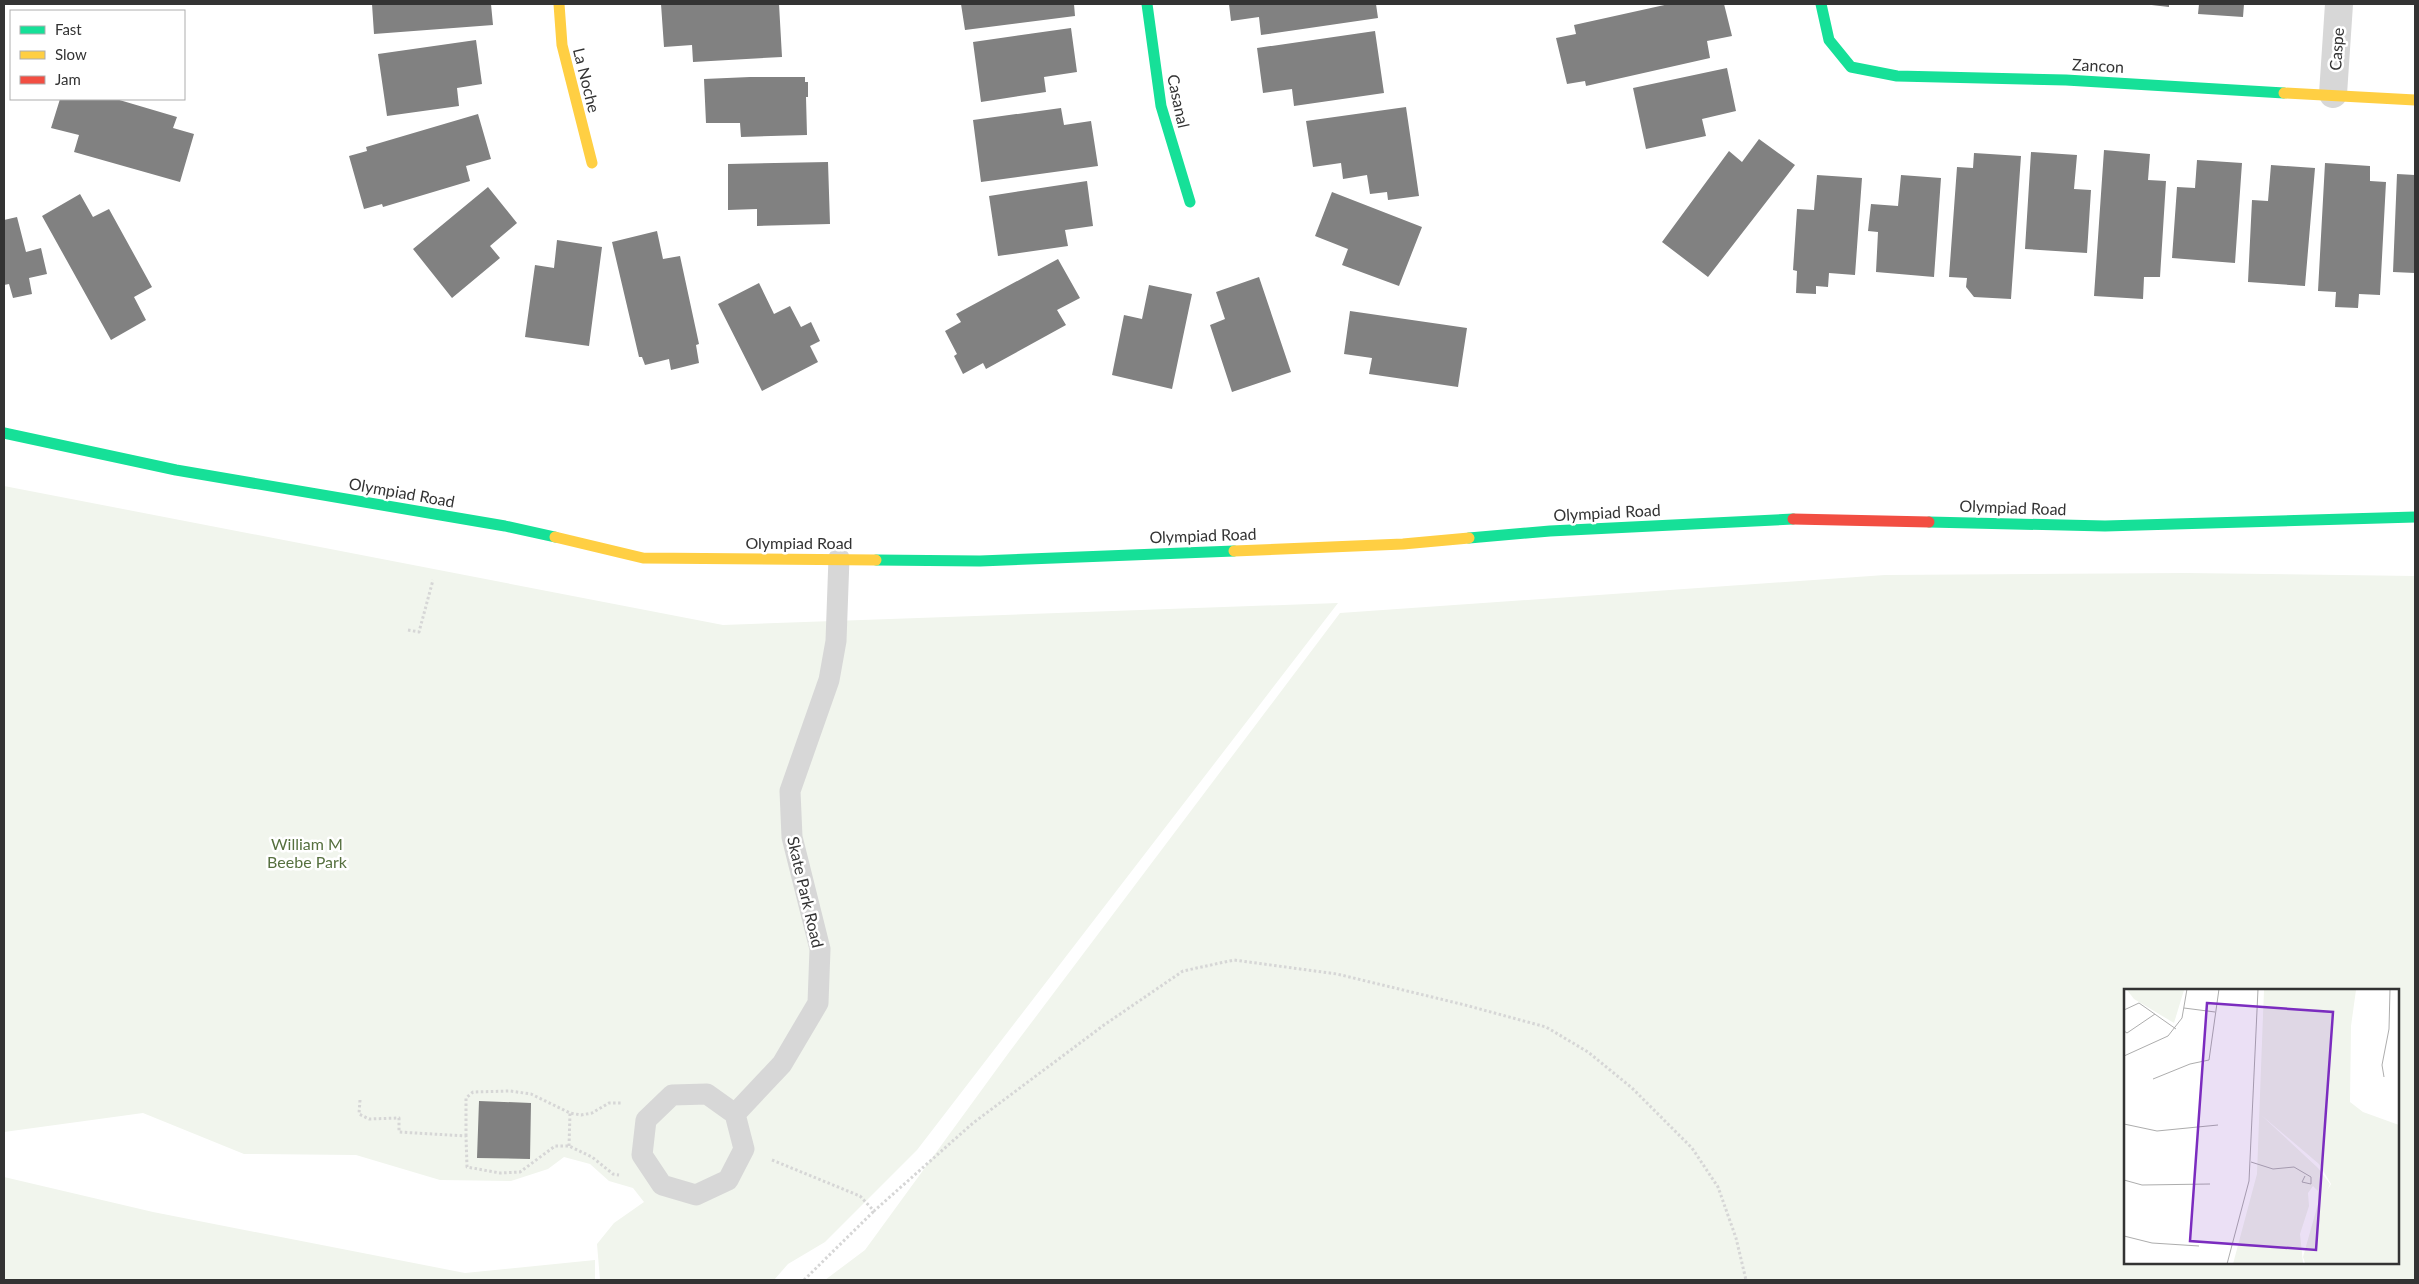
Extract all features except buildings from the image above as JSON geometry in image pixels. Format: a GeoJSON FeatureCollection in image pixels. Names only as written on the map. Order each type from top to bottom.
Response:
{"type":"FeatureCollection","features":[{"type":"Feature","properties":{"kind":"main road","name":"La Noche"},"geometry":{"type":"LineString","coordinates":[[559,4],[562,44],[592,163]]}},
{"type":"Feature","properties":{"kind":"main road","name":"Casanal"},"geometry":{"type":"LineString","coordinates":[[1147,4],[1161,106],[1190,202]]}},
{"type":"Feature","properties":{"kind":"main road","name":"Zancon"},"geometry":{"type":"LineString","coordinates":[[1821,4],[1829,40],[1851,67],[1897,76],[2066,80],[2415,100]]}},
{"type":"Feature","properties":{"kind":"main road","name":"Olympiad Road"},"geometry":{"type":"LineString","coordinates":[[4,433],[176,470],[505,526],[644,558],[839,558],[980,561],[1403,544],[1550,531],[1774,519],[2105,526],[2415,517]]}},
{"type":"Feature","properties":{"kind":"street","name":"Caspe"},"geometry":{"type":"LineString","coordinates":[[2333,94],[2339,4]]}},
{"type":"Feature","properties":{"kind":"lane","name":"Skate Park Road"},"geometry":{"type":"LineString","coordinates":[[735,1114],[782,1064],[818,1002],[820,949],[792,838],[790,791],[829,680],[836,641],[839,558]]}},
{"type":"Feature","properties":{"kind":"lane"},"geometry":{"type":"LineString","coordinates":[[707,1094],[735,1114],[744,1149],[728,1180],[696,1195],[662,1184],[642,1155],[646,1120],[672,1096],[707,1094]]}},
{"type":"Feature","properties":{"kind":"path"},"geometry":{"type":"LineString","coordinates":[[408,630],[419,632],[432,580]]}},
{"type":"Feature","properties":{"kind":"path"},"geometry":{"type":"LineString","coordinates":[[804,1280],[874,1211],[973,1123],[1104,1025],[1183,971],[1234,960],[1337,974],[1465,1005],[1546,1027],[1588,1052],[1632,1088],[1692,1148],[1718,1187],[1736,1238],[1746,1280]]}},
{"type":"Feature","properties":{"kind":"path"},"geometry":{"type":"LineString","coordinates":[[624,1102],[609,1104],[592,1113],[581,1115],[570,1113],[531,1094],[510,1091],[473,1092],[466,1098],[467,1167],[500,1173],[520,1172],[555,1146],[569,1146],[592,1157],[613,1174],[624,1175]]}},
{"type":"Feature","properties":{"kind":"path"},"geometry":{"type":"LineString","coordinates":[[360,1100],[359,1114],[370,1119],[399,1118],[399,1132],[466,1136]]}},
{"type":"Feature","properties":{"kind":"path"},"geometry":{"type":"LineString","coordinates":[[569,1146],[570,1113]]}},
{"type":"Feature","properties":{"kind":"path"},"geometry":{"type":"LineString","coordinates":[[744,1149],[860,1196],[874,1211]]}},
{"type":"Feature","properties":{"kind":"green space","name":"William M Beebe Park"},"geometry":{"type":"Polygon","coordinates":[[[4,486],[723,625],[1338,603],[917,1150],[825,1242],[788,1264],[774,1280],[600,1280],[597,1244],[614,1223],[644,1202],[633,1188],[609,1181],[590,1164],[564,1157],[548,1169],[511,1181],[440,1180],[356,1155],[244,1154],[143,1113],[4,1132],[4,486]]]}},
{"type":"Feature","properties":{"kind":"green space"},"geometry":{"type":"Polygon","coordinates":[[[2185,573],[2415,576],[2415,1280],[825,1280],[865,1250],[1010,1051],[1340,613],[1885,575],[2185,573]]]}},
{"type":"Feature","properties":{"kind":"green space"},"geometry":{"type":"Polygon","coordinates":[[[4,1177],[153,1212],[465,1273],[595,1260],[595,1280],[4,1280],[4,1177]]]}},
{"type":"Feature","properties":{"kind":"traffic: fast"},"geometry":{"type":"LineString","coordinates":[[1147,4],[1161,106],[1190,202]]}},
{"type":"Feature","properties":{"kind":"traffic: fast"},"geometry":{"type":"LineString","coordinates":[[1821,4],[1829,40],[1851,67],[1897,76],[2066,80],[2284,93]]}},
{"type":"Feature","properties":{"kind":"traffic: fast"},"geometry":{"type":"LineString","coordinates":[[4,433],[176,470],[505,526],[555,537]]}},
{"type":"Feature","properties":{"kind":"traffic: fast"},"geometry":{"type":"LineString","coordinates":[[1929,522],[2105,526],[2415,517]]}},
{"type":"Feature","properties":{"kind":"traffic: fast"},"geometry":{"type":"LineString","coordinates":[[1469,538],[1550,531],[1793,519]]}},
{"type":"Feature","properties":{"kind":"traffic: fast"},"geometry":{"type":"LineString","coordinates":[[876,560],[980,561],[1234,551]]}},
{"type":"Feature","properties":{"kind":"traffic: slow"},"geometry":{"type":"LineString","coordinates":[[559,4],[562,45],[592,163]]}},
{"type":"Feature","properties":{"kind":"traffic: slow"},"geometry":{"type":"LineString","coordinates":[[2284,93],[2415,100]]}},
{"type":"Feature","properties":{"kind":"traffic: slow"},"geometry":{"type":"LineString","coordinates":[[555,537],[643,558],[876,560]]}},
{"type":"Feature","properties":{"kind":"traffic: slow"},"geometry":{"type":"LineString","coordinates":[[1234,551],[1403,544],[1469,538]]}},
{"type":"Feature","properties":{"kind":"traffic: jam"},"geometry":{"type":"LineString","coordinates":[[1793,519],[1929,522]]}}]}
